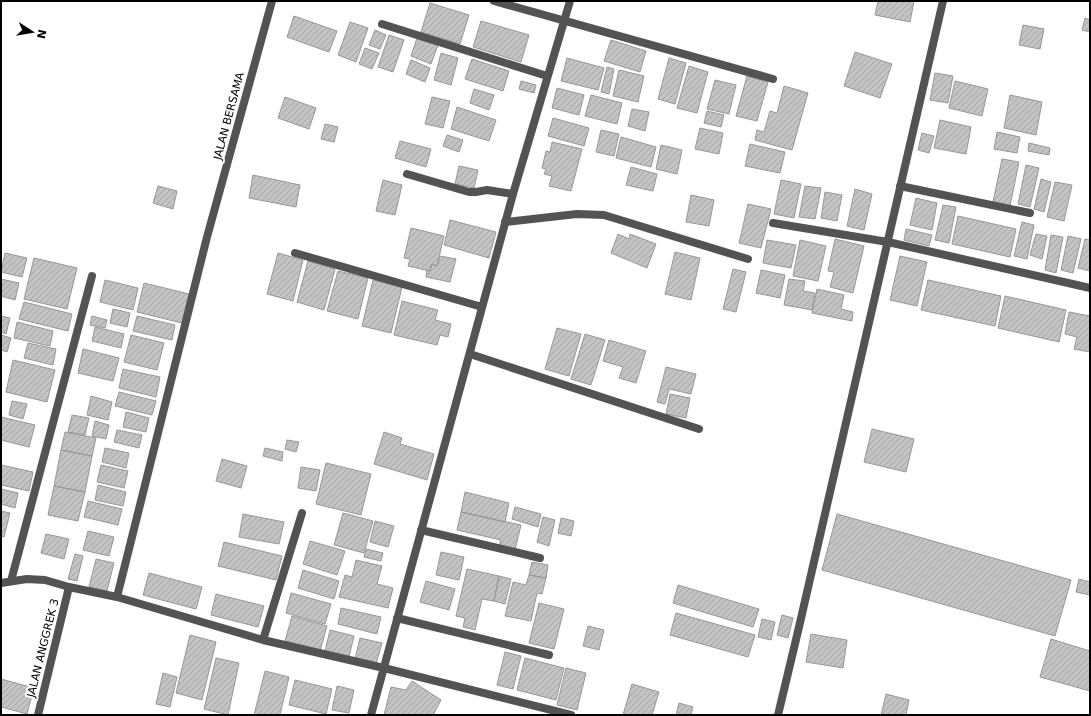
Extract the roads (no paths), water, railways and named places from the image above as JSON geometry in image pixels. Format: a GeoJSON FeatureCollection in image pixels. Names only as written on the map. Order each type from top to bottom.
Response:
{"type":"FeatureCollection","features":[{"type":"Feature","properties":{"kind":"street","name":"JALAN BERSAMA"},"geometry":{"type":"LineString","coordinates":[[117,596],[207,237],[272,1]]}},
{"type":"Feature","properties":{"kind":"street"},"geometry":{"type":"LineString","coordinates":[[494,1],[773,79]]}},
{"type":"Feature","properties":{"kind":"street"},"geometry":{"type":"LineString","coordinates":[[371,715],[507,213],[570,1]]}},
{"type":"Feature","properties":{"kind":"street"},"geometry":{"type":"LineString","coordinates":[[778,715],[943,1]]}},
{"type":"Feature","properties":{"kind":"street"},"geometry":{"type":"LineString","coordinates":[[382,24],[547,76]]}},
{"type":"Feature","properties":{"kind":"street"},"geometry":{"type":"LineString","coordinates":[[407,174],[469,192],[487,190],[512,197]]}},
{"type":"Feature","properties":{"kind":"street"},"geometry":{"type":"LineString","coordinates":[[900,186],[1030,213]]}},
{"type":"Feature","properties":{"kind":"street"},"geometry":{"type":"LineString","coordinates":[[505,222],[577,214],[604,215],[748,259]]}},
{"type":"Feature","properties":{"kind":"street"},"geometry":{"type":"LineString","coordinates":[[773,223],[888,242],[1090,288]]}},
{"type":"Feature","properties":{"kind":"street"},"geometry":{"type":"LineString","coordinates":[[295,253],[482,307]]}},
{"type":"Feature","properties":{"kind":"street"},"geometry":{"type":"LineString","coordinates":[[11,581],[92,276]]}},
{"type":"Feature","properties":{"kind":"street"},"geometry":{"type":"LineString","coordinates":[[470,354],[700,429]]}},
{"type":"Feature","properties":{"kind":"street"},"geometry":{"type":"LineString","coordinates":[[263,640],[302,513]]}},
{"type":"Feature","properties":{"kind":"street"},"geometry":{"type":"LineString","coordinates":[[421,530],[540,558]]}},
{"type":"Feature","properties":{"kind":"street"},"geometry":{"type":"LineString","coordinates":[[1,583],[27,579],[45,580],[69,587],[117,596],[263,640],[384,668],[571,715]]}},
{"type":"Feature","properties":{"kind":"street","name":"JALAN ANGGREK 3"},"geometry":{"type":"LineString","coordinates":[[38,715],[69,587]]}},
{"type":"Feature","properties":{"kind":"street"},"geometry":{"type":"LineString","coordinates":[[397,618],[549,655]]}}]}
